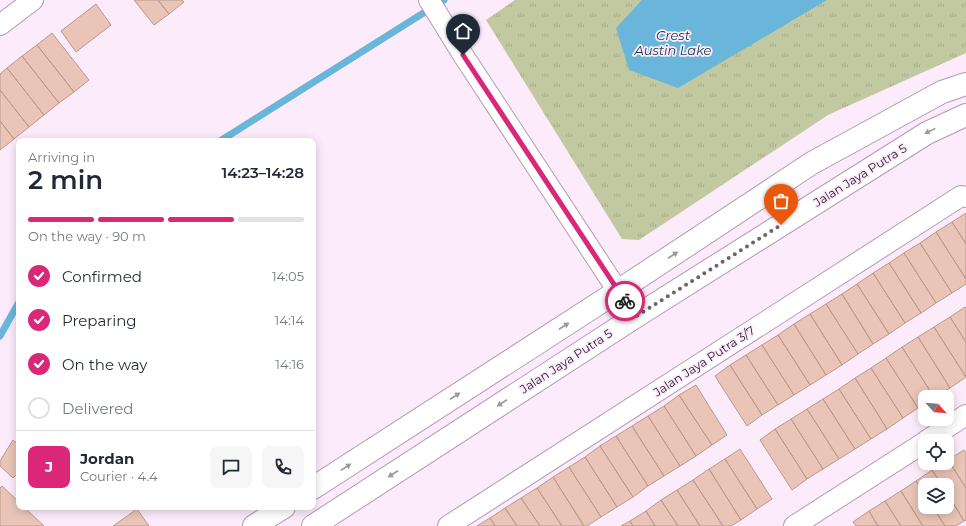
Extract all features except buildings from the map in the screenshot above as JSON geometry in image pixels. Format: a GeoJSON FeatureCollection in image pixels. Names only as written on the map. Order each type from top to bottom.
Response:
{"type":"FeatureCollection","features":[{"type":"Feature","properties":{"kind":"street"},"geometry":{"type":"LineString","coordinates":[[0,25],[33,0]]}},
{"type":"Feature","properties":{"kind":"street"},"geometry":{"type":"LineString","coordinates":[[429,0],[463,55],[635,317]]}},
{"type":"Feature","properties":{"kind":"street"},"geometry":{"type":"LineString","coordinates":[[316,486],[618,291],[812,163],[942,92],[966,84]]}},
{"type":"Feature","properties":{"kind":"street","name":"Jalan Jaya Putra 5"},"geometry":{"type":"LineString","coordinates":[[313,526],[635,317],[926,132],[966,115]]}},
{"type":"Feature","properties":{"kind":"street","name":"Jalan Jaya Putra 3/7"},"geometry":{"type":"LineString","coordinates":[[448,526],[964,196]]}},
{"type":"Feature","properties":{"kind":"street"},"geometry":{"type":"LineString","coordinates":[[937,434],[966,416]]}},
{"type":"Feature","properties":{"kind":"street"},"geometry":{"type":"LineString","coordinates":[[794,526],[918,446]]}},
{"type":"Feature","properties":{"kind":"street"},"geometry":{"type":"LineString","coordinates":[[254,526],[279,510]]}},
{"type":"Feature","properties":{"kind":"green space"},"geometry":{"type":"Polygon","coordinates":[[[515,0],[966,0],[966,53],[828,115],[639,240],[622,239],[486,20],[515,0]]]}},
{"type":"Feature","properties":{"kind":"water","name":"Crest Austin Lake"},"geometry":{"type":"Polygon","coordinates":[[[642,0],[827,0],[678,88],[629,70],[616,28],[642,0]]]}},
{"type":"Feature","properties":{"kind":"waterway"},"geometry":{"type":"LineString","coordinates":[[225,138],[444,0]]}},
{"type":"Feature","properties":{"kind":"waterway"},"geometry":{"type":"LineString","coordinates":[[0,336],[16,307]]}},
{"type":"Feature","properties":{"kind":"way so far"},"geometry":{"type":"LineString","coordinates":[[625,301],[635,317],[781,225]]}},
{"type":"Feature","properties":{"kind":"route"},"geometry":{"type":"LineString","coordinates":[[463,55],[625,301]]}}]}
